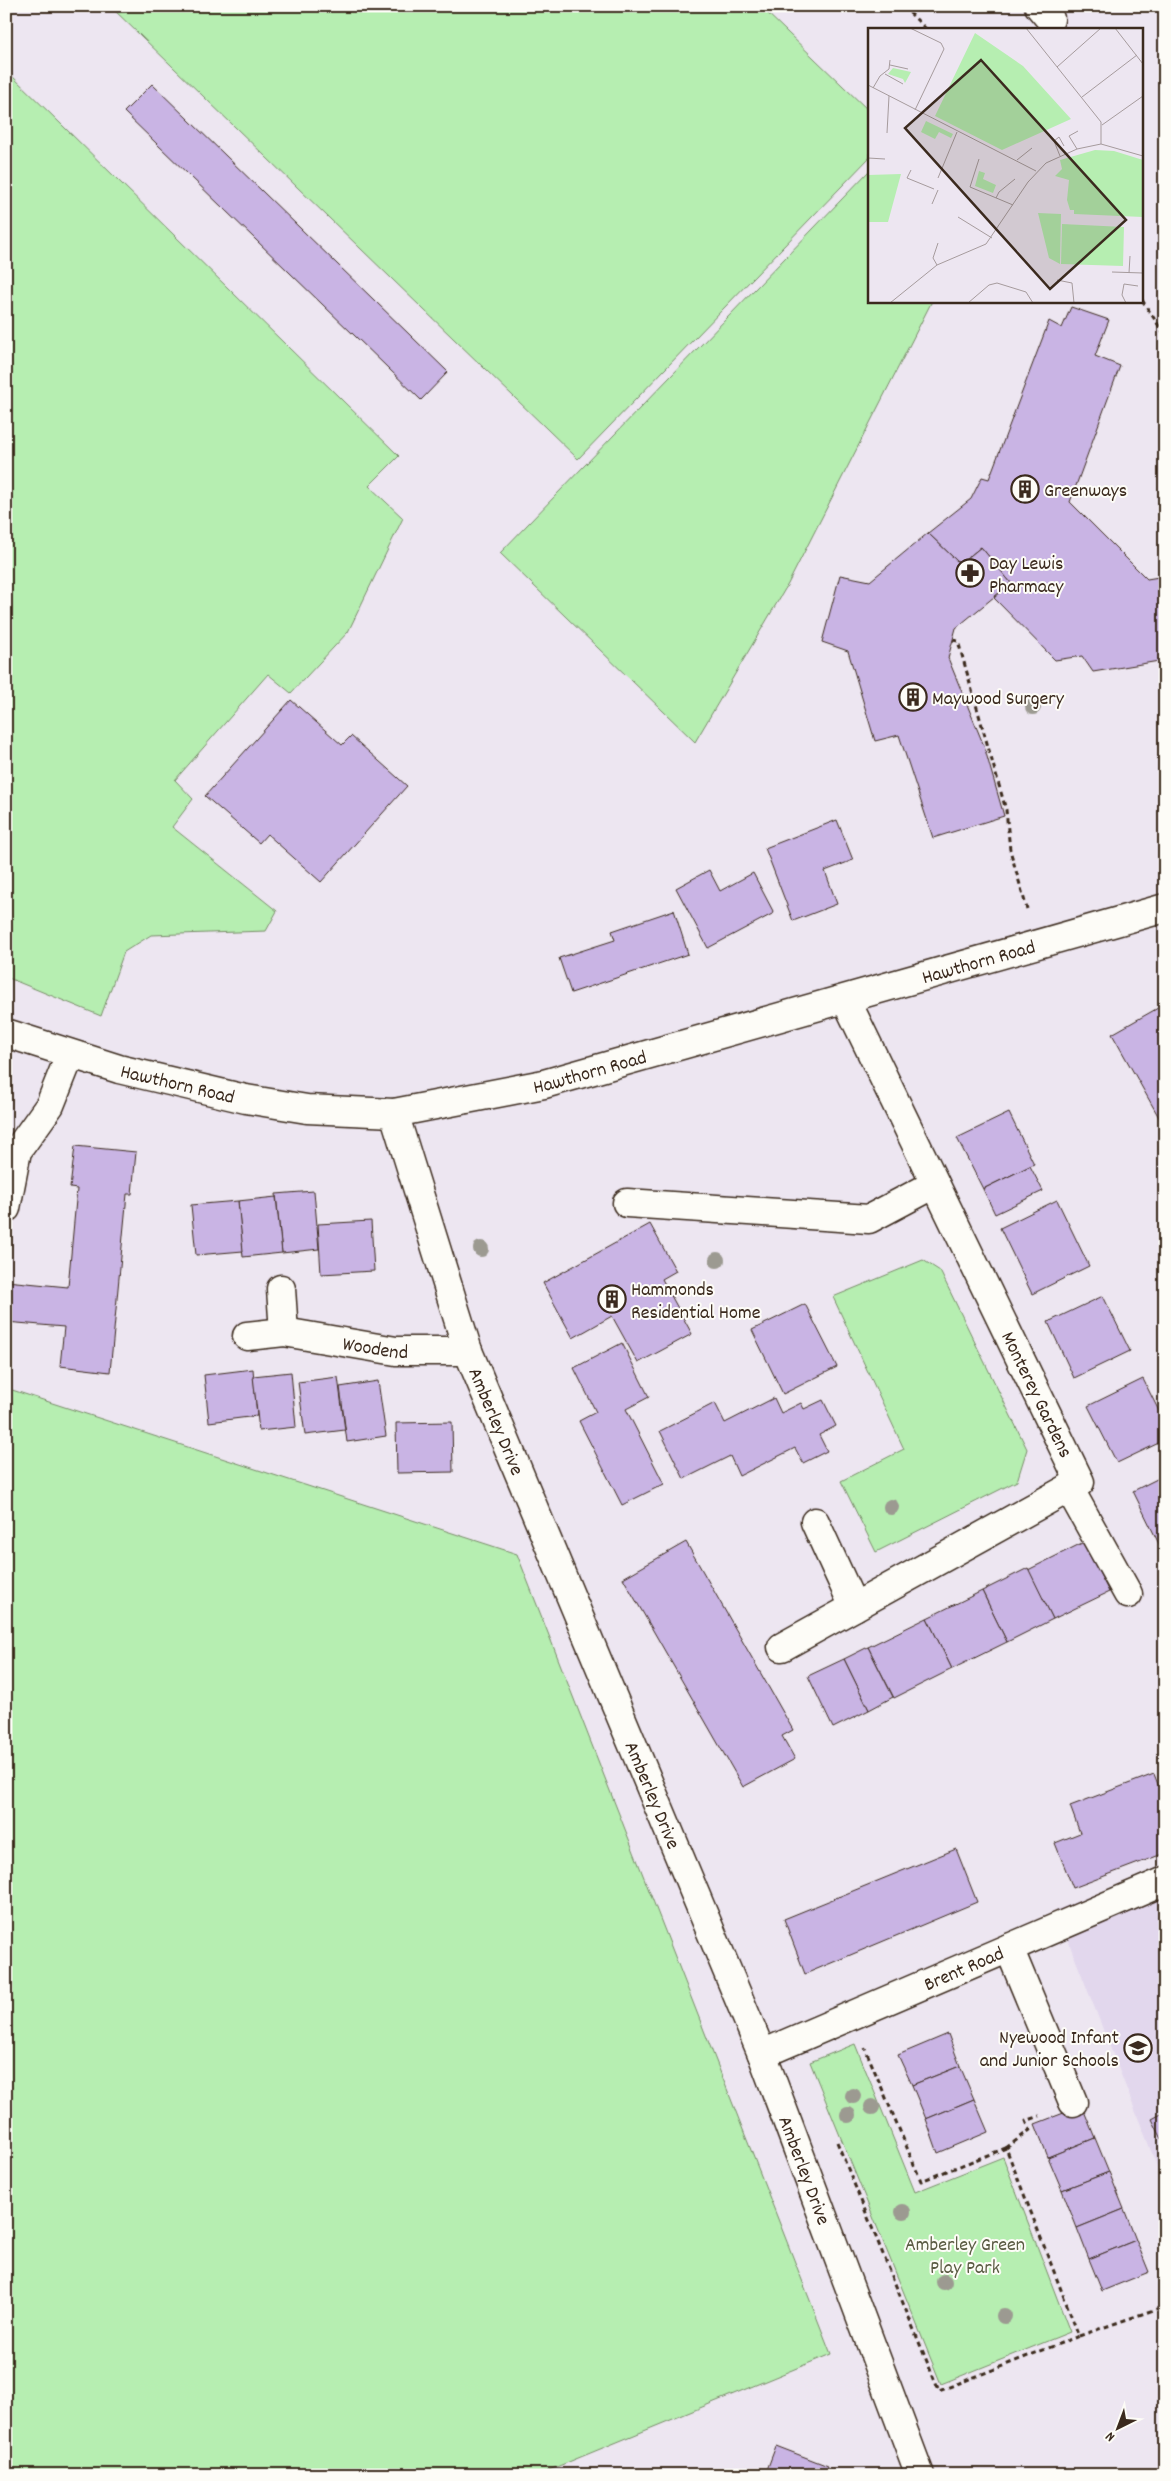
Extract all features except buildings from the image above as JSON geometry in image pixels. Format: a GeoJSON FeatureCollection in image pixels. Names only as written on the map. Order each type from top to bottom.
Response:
{"type":"FeatureCollection","features":[{"type":"Feature","properties":{"kind":"street","name":"Hawthorn Road"},"geometry":{"type":"LineString","coordinates":[[6,1033],[70,1055],[119,1069],[246,1099],[307,1109],[394,1113],[544,1084],[846,1000],[1165,908]]}},
{"type":"Feature","properties":{"kind":"street","name":"Monterey Gardens"},"geometry":{"type":"LineString","coordinates":[[782,1647],[1080,1482],[846,1000]]}},
{"type":"Feature","properties":{"kind":"street"},"geometry":{"type":"LineString","coordinates":[[6,1208],[18,1151],[50,1106],[70,1055]]}},
{"type":"Feature","properties":{"kind":"street","name":"Amberley Drive"},"geometry":{"type":"LineString","coordinates":[[394,1113],[468,1350],[762,2054],[920,2475]]}},
{"type":"Feature","properties":{"kind":"street"},"geometry":{"type":"LineString","coordinates":[[627,1203],[869,1218],[935,1184]]}},
{"type":"Feature","properties":{"kind":"street"},"geometry":{"type":"LineString","coordinates":[[281,1289],[284,1332]]}},
{"type":"Feature","properties":{"kind":"street","name":"Woodend"},"geometry":{"type":"LineString","coordinates":[[247,1336],[284,1332],[396,1351],[468,1350]]}},
{"type":"Feature","properties":{"kind":"street"},"geometry":{"type":"LineString","coordinates":[[1069,1488],[1128,1594]]}},
{"type":"Feature","properties":{"kind":"street"},"geometry":{"type":"LineString","coordinates":[[815,1522],[854,1607]]}},
{"type":"Feature","properties":{"kind":"street","name":"Brent Road"},"geometry":{"type":"LineString","coordinates":[[762,2054],[1165,1881]]}},
{"type":"Feature","properties":{"kind":"street"},"geometry":{"type":"LineString","coordinates":[[1009,1948],[1074,2102]]}},
{"type":"Feature","properties":{"kind":"path"},"geometry":{"type":"LineString","coordinates":[[903,6],[925,28]]}},
{"type":"Feature","properties":{"kind":"path"},"geometry":{"type":"LineString","coordinates":[[1143,302],[1165,335]]}},
{"type":"Feature","properties":{"kind":"path"},"geometry":{"type":"LineString","coordinates":[[953,640],[958,641],[1006,810],[1010,850],[1036,944]]}},
{"type":"Feature","properties":{"kind":"path"},"geometry":{"type":"LineString","coordinates":[[863,2044],[921,2181],[1006,2148],[1030,2130],[1026,2121]]}},
{"type":"Feature","properties":{"kind":"path"},"geometry":{"type":"LineString","coordinates":[[835,2139],[939,2391],[1079,2336],[1165,2306]]}},
{"type":"Feature","properties":{"kind":"path"},"geometry":{"type":"LineString","coordinates":[[1006,2148],[1079,2336]]}},
{"type":"Feature","properties":{"kind":"shaded area","name":"Nyewood Infant and Junior Schools"},"geometry":{"type":"Polygon","coordinates":[[[1165,1866],[1165,2186],[1056,1910],[1165,1866]]]}},
{"type":"Feature","properties":{"kind":"green space"},"geometry":{"type":"Polygon","coordinates":[[[110,6],[760,6],[868,110],[868,159],[578,459],[110,6]]]}},
{"type":"Feature","properties":{"kind":"green space"},"geometry":{"type":"Polygon","coordinates":[[[6,70],[399,456],[369,486],[403,518],[348,632],[291,693],[268,674],[175,780],[193,799],[172,827],[277,911],[266,931],[151,935],[124,952],[101,1016],[6,977],[6,70]]]}},
{"type":"Feature","properties":{"kind":"green space"},"geometry":{"type":"Polygon","coordinates":[[[868,172],[868,302],[931,302],[788,584],[695,742],[500,553],[868,172]]]}},
{"type":"Feature","properties":{"kind":"green space"},"geometry":{"type":"Polygon","coordinates":[[[923,1260],[940,1271],[1027,1449],[1017,1481],[876,1552],[841,1481],[904,1449],[833,1297],[923,1260]]]}},
{"type":"Feature","properties":{"kind":"green space"},"geometry":{"type":"Polygon","coordinates":[[[6,1388],[517,1554],[831,2354],[537,2475],[6,2475],[6,1388]]]}},
{"type":"Feature","properties":{"kind":"green space","name":"Amberley Green Play Park"},"geometry":{"type":"Polygon","coordinates":[[[855,2044],[915,2192],[1003,2157],[1070,2332],[941,2384],[810,2062],[855,2044]]]}},
{"type":"Feature","properties":{"kind":"place","name":"Greenways"},"geometry":{"type":"Point","coordinates":[1025,489]}},
{"type":"Feature","properties":{"kind":"place","name":"Day Lewis Pharmacy"},"geometry":{"type":"Point","coordinates":[970,573]}},
{"type":"Feature","properties":{"kind":"place","name":"Maywood Surgery"},"geometry":{"type":"Point","coordinates":[913,697]}},
{"type":"Feature","properties":{"kind":"place","name":"Hammonds Residential Home"},"geometry":{"type":"Point","coordinates":[612,1299]}},
{"type":"Feature","properties":{"kind":"place","name":"Nyewood Infant and Junior Schools"},"geometry":{"type":"Point","coordinates":[1138,2048]}}]}
